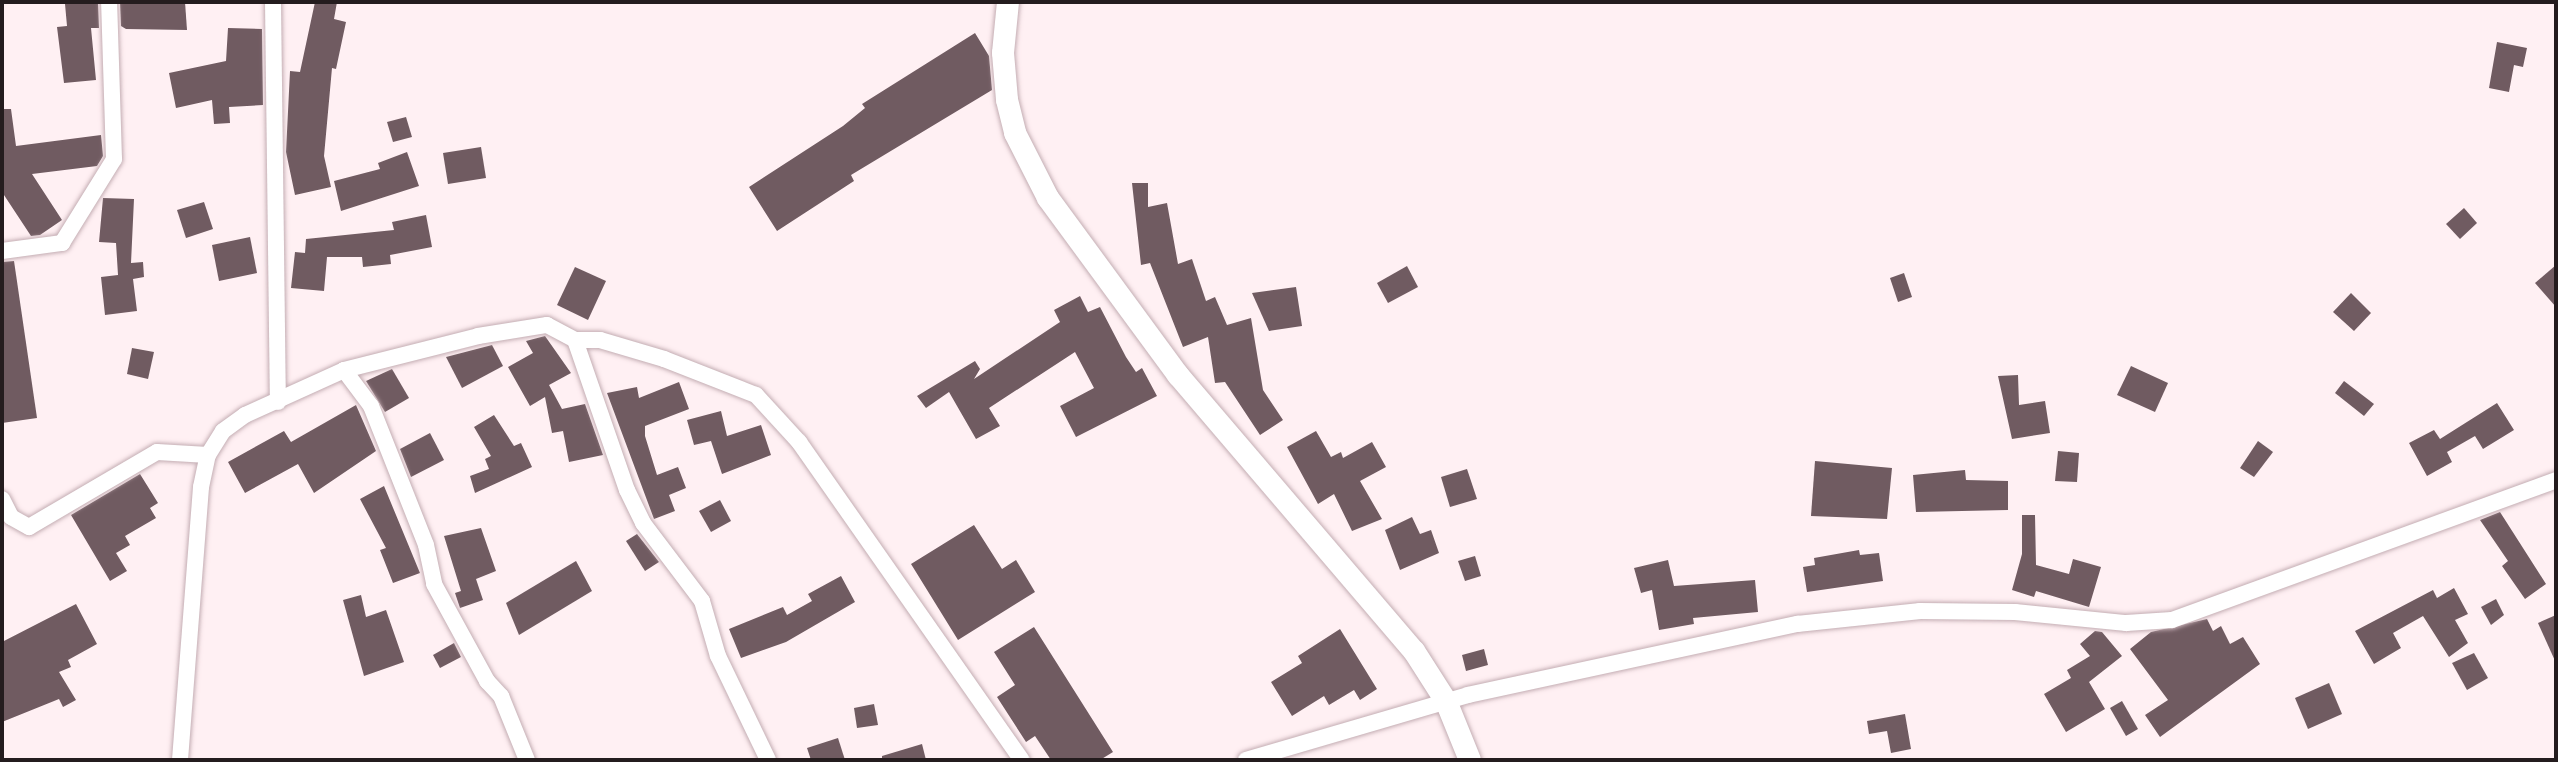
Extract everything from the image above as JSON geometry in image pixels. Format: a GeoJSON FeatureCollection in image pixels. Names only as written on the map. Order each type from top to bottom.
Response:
{"type":"FeatureCollection","features":[{"type":"Feature","properties":{"kind":"street"},"geometry":{"type":"LineString","coordinates":[[2,251],[62,243],[114,159],[109,2]]}},
{"type":"Feature","properties":{"kind":"street"},"geometry":{"type":"LineString","coordinates":[[273,2],[278,402]]}},
{"type":"Feature","properties":{"kind":"street"},"geometry":{"type":"LineString","coordinates":[[1008,2],[1003,53],[1007,100],[1015,133],[1048,198],[1178,375],[1414,651],[1446,701],[1470,760]]}},
{"type":"Feature","properties":{"kind":"street"},"geometry":{"type":"LineString","coordinates":[[180,760],[201,487],[208,455],[223,431],[344,370],[478,336],[547,325],[575,340],[600,340],[756,395],[799,442],[1022,760]]}},
{"type":"Feature","properties":{"kind":"street"},"geometry":{"type":"LineString","coordinates":[[575,340],[627,490],[643,523],[702,601],[718,656],[768,760]]}},
{"type":"Feature","properties":{"kind":"street"},"geometry":{"type":"LineString","coordinates":[[344,370],[371,406],[426,545],[434,584],[487,681],[501,696],[527,760]]}},
{"type":"Feature","properties":{"kind":"street"},"geometry":{"type":"LineString","coordinates":[[2,499],[11,517],[29,527],[157,452],[208,455]]}},
{"type":"Feature","properties":{"kind":"street"},"geometry":{"type":"LineString","coordinates":[[1246,760],[1446,701],[1690,643],[1813,623],[1920,611],[2015,612],[2126,623],[2172,620],[2556,480]]}},
{"type":"Feature","properties":{"kind":"building"},"geometry":{"type":"Polygon","coordinates":[[[98,2],[99,28],[91,28],[96,80],[64,83],[57,27],[67,26],[65,4],[98,2]]]}},
{"type":"Feature","properties":{"kind":"building"},"geometry":{"type":"Polygon","coordinates":[[[120,2],[185,2],[187,30],[126,29],[121,26],[120,2]]]}},
{"type":"Feature","properties":{"kind":"building"},"geometry":{"type":"Polygon","coordinates":[[[315,2],[337,2],[334,19],[346,22],[336,69],[332,68],[324,156],[331,187],[295,195],[286,152],[290,71],[300,72],[315,2]]]}},
{"type":"Feature","properties":{"kind":"building"},"geometry":{"type":"Polygon","coordinates":[[[228,28],[262,29],[263,105],[229,107],[230,123],[214,124],[212,100],[176,108],[169,73],[226,61],[228,28]]]}},
{"type":"Feature","properties":{"kind":"building"},"geometry":{"type":"Polygon","coordinates":[[[975,33],[989,56],[992,90],[851,175],[854,181],[777,231],[749,187],[843,126],[865,108],[862,104],[975,33]]]}},
{"type":"Feature","properties":{"kind":"building"},"geometry":{"type":"Polygon","coordinates":[[[2497,42],[2527,48],[2523,67],[2514,65],[2509,92],[2489,88],[2497,42]]]}},
{"type":"Feature","properties":{"kind":"building"},"geometry":{"type":"Polygon","coordinates":[[[2,109],[11,109],[16,146],[101,135],[103,156],[97,166],[32,174],[62,220],[40,235],[31,236],[2,192],[2,109]]]}},
{"type":"Feature","properties":{"kind":"building"},"geometry":{"type":"Polygon","coordinates":[[[406,117],[412,137],[393,142],[387,122],[406,117]]]}},
{"type":"Feature","properties":{"kind":"building"},"geometry":{"type":"Polygon","coordinates":[[[481,147],[486,178],[448,184],[443,153],[481,147]]]}},
{"type":"Feature","properties":{"kind":"building"},"geometry":{"type":"Polygon","coordinates":[[[407,152],[419,186],[341,211],[334,181],[380,169],[378,163],[407,152]]]}},
{"type":"Feature","properties":{"kind":"building"},"geometry":{"type":"Polygon","coordinates":[[[1132,183],[1148,183],[1148,207],[1167,203],[1178,264],[1192,259],[1206,301],[1215,297],[1227,325],[1251,318],[1263,390],[1283,420],[1260,435],[1225,382],[1215,383],[1208,337],[1183,347],[1150,263],[1141,265],[1132,183]]]}},
{"type":"Feature","properties":{"kind":"building"},"geometry":{"type":"Polygon","coordinates":[[[103,198],[134,199],[131,263],[143,262],[144,277],[133,279],[137,311],[105,315],[101,277],[118,275],[116,243],[99,242],[103,198]]]}},
{"type":"Feature","properties":{"kind":"building"},"geometry":{"type":"Polygon","coordinates":[[[204,202],[213,229],[186,238],[177,210],[204,202]]]}},
{"type":"Feature","properties":{"kind":"building"},"geometry":{"type":"Polygon","coordinates":[[[2464,208],[2477,223],[2460,239],[2446,224],[2464,208]]]}},
{"type":"Feature","properties":{"kind":"building"},"geometry":{"type":"Polygon","coordinates":[[[426,215],[432,247],[390,255],[391,264],[363,267],[362,257],[327,257],[324,291],[291,288],[295,252],[305,253],[306,239],[394,230],[392,222],[426,215]]]}},
{"type":"Feature","properties":{"kind":"building"},"geometry":{"type":"Polygon","coordinates":[[[250,237],[257,273],[219,281],[212,245],[250,237]]]}},
{"type":"Feature","properties":{"kind":"building"},"geometry":{"type":"Polygon","coordinates":[[[14,261],[37,418],[2,423],[2,262],[14,261]]]}},
{"type":"Feature","properties":{"kind":"building"},"geometry":{"type":"Polygon","coordinates":[[[2556,265],[2556,307],[2535,283],[2556,265]]]}},
{"type":"Feature","properties":{"kind":"building"},"geometry":{"type":"Polygon","coordinates":[[[1407,266],[1418,287],[1388,303],[1377,283],[1407,266]]]}},
{"type":"Feature","properties":{"kind":"building"},"geometry":{"type":"Polygon","coordinates":[[[575,267],[606,281],[588,320],[557,305],[575,267]]]}},
{"type":"Feature","properties":{"kind":"building"},"geometry":{"type":"Polygon","coordinates":[[[1904,273],[1912,297],[1898,302],[1890,278],[1904,273]]]}},
{"type":"Feature","properties":{"kind":"building"},"geometry":{"type":"Polygon","coordinates":[[[1296,287],[1302,326],[1269,331],[1252,293],[1296,287]]]}},
{"type":"Feature","properties":{"kind":"building"},"geometry":{"type":"Polygon","coordinates":[[[2351,293],[2371,313],[2354,331],[2333,312],[2351,293]]]}},
{"type":"Feature","properties":{"kind":"building"},"geometry":{"type":"Polygon","coordinates":[[[1080,296],[1088,312],[1100,307],[1126,357],[1136,372],[1142,368],[1157,396],[1076,437],[1060,406],[1094,388],[1075,352],[989,408],[1000,426],[976,439],[949,392],[926,408],[917,396],[975,361],[980,369],[974,379],[1060,322],[1054,310],[1080,296]]]}},
{"type":"Feature","properties":{"kind":"building"},"geometry":{"type":"Polygon","coordinates":[[[545,336],[571,373],[549,385],[562,409],[585,404],[603,455],[569,462],[563,431],[552,433],[545,397],[530,406],[508,367],[533,353],[526,341],[545,336]]]}},
{"type":"Feature","properties":{"kind":"building"},"geometry":{"type":"Polygon","coordinates":[[[492,345],[503,366],[462,388],[446,357],[492,345]]]}},
{"type":"Feature","properties":{"kind":"building"},"geometry":{"type":"Polygon","coordinates":[[[132,348],[154,352],[148,379],[127,374],[132,348]]]}},
{"type":"Feature","properties":{"kind":"building"},"geometry":{"type":"Polygon","coordinates":[[[2131,366],[2168,383],[2155,412],[2117,395],[2131,366]]]}},
{"type":"Feature","properties":{"kind":"building"},"geometry":{"type":"Polygon","coordinates":[[[392,369],[409,398],[385,412],[366,381],[392,369]]]}},
{"type":"Feature","properties":{"kind":"building"},"geometry":{"type":"Polygon","coordinates":[[[2018,375],[2019,405],[2045,401],[2050,433],[2012,439],[1998,376],[2018,375]]]}},
{"type":"Feature","properties":{"kind":"building"},"geometry":{"type":"Polygon","coordinates":[[[2344,381],[2374,404],[2364,416],[2335,393],[2344,381]]]}},
{"type":"Feature","properties":{"kind":"building"},"geometry":{"type":"Polygon","coordinates":[[[679,382],[689,409],[645,426],[645,436],[657,475],[678,467],[686,488],[669,495],[675,511],[654,519],[607,393],[637,387],[639,398],[679,382]]]}},
{"type":"Feature","properties":{"kind":"building"},"geometry":{"type":"Polygon","coordinates":[[[2497,403],[2514,430],[2483,449],[2475,436],[2447,452],[2452,462],[2427,476],[2409,443],[2434,430],[2440,439],[2497,403]]]}},
{"type":"Feature","properties":{"kind":"building"},"geometry":{"type":"Polygon","coordinates":[[[356,405],[376,451],[314,493],[298,464],[245,493],[228,462],[284,431],[291,442],[356,405]]]}},
{"type":"Feature","properties":{"kind":"building"},"geometry":{"type":"Polygon","coordinates":[[[721,411],[727,436],[761,425],[771,455],[722,474],[711,441],[694,445],[687,420],[721,411]]]}},
{"type":"Feature","properties":{"kind":"building"},"geometry":{"type":"Polygon","coordinates":[[[494,415],[514,446],[521,443],[532,467],[475,493],[470,476],[489,469],[485,459],[491,456],[474,427],[494,415]]]}},
{"type":"Feature","properties":{"kind":"building"},"geometry":{"type":"Polygon","coordinates":[[[1316,431],[1331,457],[1341,452],[1343,458],[1372,442],[1386,467],[1360,481],[1382,519],[1352,531],[1334,494],[1318,504],[1287,447],[1316,431]]]}},
{"type":"Feature","properties":{"kind":"building"},"geometry":{"type":"Polygon","coordinates":[[[430,433],[444,460],[411,477],[400,449],[430,433]]]}},
{"type":"Feature","properties":{"kind":"building"},"geometry":{"type":"Polygon","coordinates":[[[2258,441],[2273,452],[2254,477],[2240,468],[2258,441]]]}},
{"type":"Feature","properties":{"kind":"building"},"geometry":{"type":"Polygon","coordinates":[[[2058,451],[2079,453],[2077,482],[2055,481],[2058,451]]]}},
{"type":"Feature","properties":{"kind":"building"},"geometry":{"type":"Polygon","coordinates":[[[1815,461],[1892,468],[1887,519],[1811,516],[1815,461]]]}},
{"type":"Feature","properties":{"kind":"building"},"geometry":{"type":"Polygon","coordinates":[[[1467,469],[1477,499],[1450,507],[1441,477],[1467,469]]]}},
{"type":"Feature","properties":{"kind":"building"},"geometry":{"type":"Polygon","coordinates":[[[1965,470],[1966,480],[2008,481],[2008,510],[1916,512],[1913,475],[1965,470]]]}},
{"type":"Feature","properties":{"kind":"building"},"geometry":{"type":"Polygon","coordinates":[[[140,474],[158,503],[150,508],[156,518],[125,536],[130,545],[116,553],[127,571],[110,581],[71,515],[140,474]]]}},
{"type":"Feature","properties":{"kind":"building"},"geometry":{"type":"Polygon","coordinates":[[[384,486],[420,573],[393,583],[380,550],[386,548],[360,499],[384,486]]]}},
{"type":"Feature","properties":{"kind":"building"},"geometry":{"type":"Polygon","coordinates":[[[720,500],[731,521],[711,532],[699,511],[720,500]]]}},
{"type":"Feature","properties":{"kind":"building"},"geometry":{"type":"Polygon","coordinates":[[[2500,512],[2546,584],[2525,599],[2502,566],[2508,561],[2480,520],[2500,512]]]}},
{"type":"Feature","properties":{"kind":"building"},"geometry":{"type":"Polygon","coordinates":[[[2022,515],[2035,515],[2036,565],[2069,574],[2073,559],[2101,567],[2089,607],[2036,591],[2034,597],[2012,590],[2022,554],[2022,515]]]}},
{"type":"Feature","properties":{"kind":"building"},"geometry":{"type":"Polygon","coordinates":[[[1412,517],[1420,534],[1431,530],[1439,553],[1400,570],[1385,530],[1412,517]]]}},
{"type":"Feature","properties":{"kind":"building"},"geometry":{"type":"Polygon","coordinates":[[[974,525],[1002,569],[1016,560],[1035,592],[958,640],[911,564],[974,525]]]}},
{"type":"Feature","properties":{"kind":"building"},"geometry":{"type":"Polygon","coordinates":[[[481,528],[496,571],[476,579],[483,600],[460,608],[455,593],[461,591],[444,536],[481,528]]]}},
{"type":"Feature","properties":{"kind":"building"},"geometry":{"type":"Polygon","coordinates":[[[637,534],[659,562],[645,571],[626,541],[637,534]]]}},
{"type":"Feature","properties":{"kind":"building"},"geometry":{"type":"Polygon","coordinates":[[[1859,550],[1860,555],[1879,553],[1883,581],[1807,592],[1803,567],[1815,565],[1814,558],[1859,550]]]}},
{"type":"Feature","properties":{"kind":"building"},"geometry":{"type":"Polygon","coordinates":[[[1475,556],[1481,576],[1465,581],[1458,561],[1475,556]]]}},
{"type":"Feature","properties":{"kind":"building"},"geometry":{"type":"Polygon","coordinates":[[[1668,560],[1674,586],[1755,580],[1758,612],[1693,618],[1694,624],[1659,630],[1652,590],[1641,593],[1634,568],[1668,560]]]}},
{"type":"Feature","properties":{"kind":"building"},"geometry":{"type":"Polygon","coordinates":[[[576,561],[592,591],[519,635],[506,603],[576,561]]]}},
{"type":"Feature","properties":{"kind":"building"},"geometry":{"type":"Polygon","coordinates":[[[841,576],[855,602],[786,642],[741,658],[729,629],[783,607],[787,615],[812,601],[808,594],[841,576]]]}},
{"type":"Feature","properties":{"kind":"building"},"geometry":{"type":"Polygon","coordinates":[[[2454,588],[2468,614],[2455,620],[2468,643],[2449,657],[2423,616],[2393,633],[2401,648],[2374,664],[2355,631],[2433,590],[2437,598],[2454,588]]]}},
{"type":"Feature","properties":{"kind":"building"},"geometry":{"type":"Polygon","coordinates":[[[361,595],[366,617],[386,610],[404,662],[364,676],[343,600],[361,595]]]}},
{"type":"Feature","properties":{"kind":"building"},"geometry":{"type":"Polygon","coordinates":[[[2496,599],[2504,615],[2491,625],[2481,607],[2496,599]]]}},
{"type":"Feature","properties":{"kind":"building"},"geometry":{"type":"Polygon","coordinates":[[[76,604],[97,644],[68,660],[71,667],[59,672],[76,700],[63,707],[59,699],[2,722],[2,642],[76,604]]]}},
{"type":"Feature","properties":{"kind":"building"},"geometry":{"type":"Polygon","coordinates":[[[2556,615],[2556,663],[2538,623],[2556,615]]]}},
{"type":"Feature","properties":{"kind":"building"},"geometry":{"type":"Polygon","coordinates":[[[2207,619],[2213,631],[2221,626],[2230,644],[2243,637],[2260,664],[2160,737],[2145,715],[2168,700],[2130,649],[2151,632],[2207,619]]]}},
{"type":"Feature","properties":{"kind":"building"},"geometry":{"type":"Polygon","coordinates":[[[1034,627],[1113,752],[1100,760],[1051,760],[1035,736],[1026,742],[997,697],[1015,685],[994,652],[1034,627]]]}},
{"type":"Feature","properties":{"kind":"building"},"geometry":{"type":"Polygon","coordinates":[[[1340,629],[1377,689],[1360,700],[1354,690],[1329,705],[1324,696],[1292,716],[1271,682],[1302,663],[1298,656],[1340,629]]]}},
{"type":"Feature","properties":{"kind":"building"},"geometry":{"type":"Polygon","coordinates":[[[2095,631],[2102,632],[2122,656],[2089,682],[2105,709],[2066,732],[2044,694],[2071,678],[2067,670],[2090,656],[2080,644],[2095,631]]]}},
{"type":"Feature","properties":{"kind":"building"},"geometry":{"type":"Polygon","coordinates":[[[454,643],[461,657],[440,668],[433,655],[454,643]]]}},
{"type":"Feature","properties":{"kind":"building"},"geometry":{"type":"Polygon","coordinates":[[[1484,649],[1488,665],[1466,671],[1462,655],[1484,649]]]}},
{"type":"Feature","properties":{"kind":"building"},"geometry":{"type":"Polygon","coordinates":[[[2474,653],[2488,678],[2467,690],[2452,663],[2474,653]]]}},
{"type":"Feature","properties":{"kind":"building"},"geometry":{"type":"Polygon","coordinates":[[[2329,683],[2342,714],[2308,729],[2295,698],[2329,683]]]}},
{"type":"Feature","properties":{"kind":"building"},"geometry":{"type":"Polygon","coordinates":[[[2122,701],[2138,729],[2126,736],[2110,708],[2122,701]]]}},
{"type":"Feature","properties":{"kind":"building"},"geometry":{"type":"Polygon","coordinates":[[[874,704],[878,725],[857,728],[854,708],[874,704]]]}},
{"type":"Feature","properties":{"kind":"building"},"geometry":{"type":"Polygon","coordinates":[[[1905,714],[1911,749],[1891,753],[1887,731],[1869,734],[1867,721],[1905,714]]]}},
{"type":"Feature","properties":{"kind":"building"},"geometry":{"type":"Polygon","coordinates":[[[838,738],[845,760],[811,760],[807,748],[838,738]]]}},
{"type":"Feature","properties":{"kind":"building"},"geometry":{"type":"Polygon","coordinates":[[[922,744],[926,760],[882,760],[882,756],[922,744]]]}}]}
